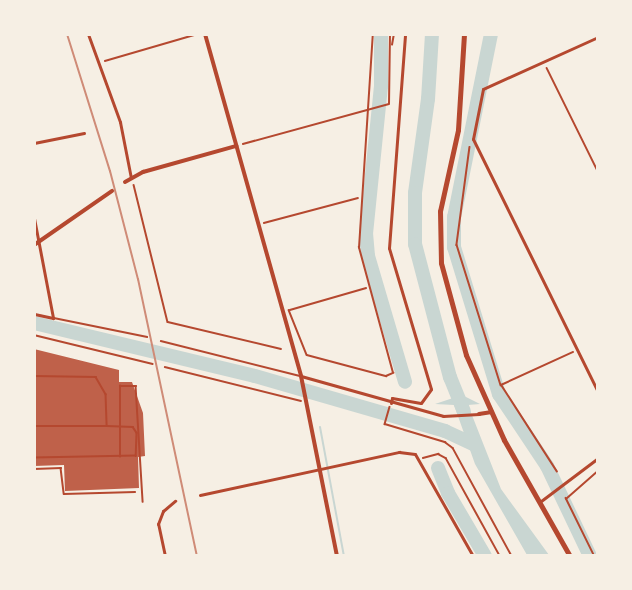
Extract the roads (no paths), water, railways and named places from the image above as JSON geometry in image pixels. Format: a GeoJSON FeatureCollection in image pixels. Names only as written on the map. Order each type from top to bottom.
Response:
{"type":"FeatureCollection","features":[{"type":"Feature","properties":{"kind":"main road"},"geometry":{"type":"LineString","coordinates":[[464,34],[458,130],[438,234],[441,263],[466,355],[492,412],[570,555]]}},
{"type":"Feature","properties":{"kind":"street"},"geometry":{"type":"LineString","coordinates":[[88,34],[120,122],[131,178]]}},
{"type":"Feature","properties":{"kind":"street"},"geometry":{"type":"LineString","coordinates":[[205,34],[307,401],[318,468],[338,555]]}},
{"type":"Feature","properties":{"kind":"street"},"geometry":{"type":"LineString","coordinates":[[391,403],[392,398],[421,403],[431,389],[389,248],[405,34]]}},
{"type":"Feature","properties":{"kind":"street"},"geometry":{"type":"LineString","coordinates":[[597,37],[483,89],[472,139],[597,392]]}},
{"type":"Feature","properties":{"kind":"street"},"geometry":{"type":"LineString","coordinates":[[34,143],[84,133]]}},
{"type":"Feature","properties":{"kind":"street"},"geometry":{"type":"LineString","coordinates":[[125,182],[131,178],[236,146]]}},
{"type":"Feature","properties":{"kind":"street"},"geometry":{"type":"LineString","coordinates":[[34,158],[34,174]]}},
{"type":"Feature","properties":{"kind":"street"},"geometry":{"type":"LineString","coordinates":[[34,245],[112,191]]}},
{"type":"Feature","properties":{"kind":"street"},"geometry":{"type":"LineString","coordinates":[[34,218],[41,241],[53,318],[34,314]]}},
{"type":"Feature","properties":{"kind":"street"},"geometry":{"type":"LineString","coordinates":[[301,378],[443,416],[492,412]]}},
{"type":"Feature","properties":{"kind":"street"},"geometry":{"type":"LineString","coordinates":[[200,495],[399,452],[419,458],[473,555]]}},
{"type":"Feature","properties":{"kind":"street"},"geometry":{"type":"LineString","coordinates":[[541,501],[597,458]]}},
{"type":"Feature","properties":{"kind":"street"},"geometry":{"type":"LineString","coordinates":[[165,555],[158,524],[166,507],[175,501]]}},
{"type":"Feature","properties":{"kind":"lane"},"geometry":{"type":"LineString","coordinates":[[53,318],[147,336]]}},
{"type":"Feature","properties":{"kind":"lane"},"geometry":{"type":"LineString","coordinates":[[161,340],[301,378]]}},
{"type":"Feature","properties":{"kind":"lane"},"geometry":{"type":"LineString","coordinates":[[34,376],[96,377],[106,394],[107,426]]}},
{"type":"Feature","properties":{"kind":"lane"},"geometry":{"type":"LineString","coordinates":[[120,457],[120,386],[136,386],[143,502]]}},
{"type":"Feature","properties":{"kind":"lane"},"geometry":{"type":"LineString","coordinates":[[34,426],[133,426],[137,433],[136,456],[34,458]]}},
{"type":"Feature","properties":{"kind":"waterway"},"geometry":{"type":"LineString","coordinates":[[381,34],[381,86],[366,233],[368,256],[405,382]]}},
{"type":"Feature","properties":{"kind":"waterway"},"geometry":{"type":"LineString","coordinates":[[432,34],[428,99],[415,193],[415,244],[450,377],[464,411]]}},
{"type":"Feature","properties":{"kind":"waterway"},"geometry":{"type":"LineString","coordinates":[[491,34],[454,217],[454,247],[499,394],[547,466],[590,556]]}},
{"type":"Feature","properties":{"kind":"waterway"},"geometry":{"type":"LineString","coordinates":[[34,323],[255,376],[445,431],[475,445]]}},
{"type":"Feature","properties":{"kind":"waterway"},"geometry":{"type":"LineString","coordinates":[[320,427],[344,556]]}},
{"type":"Feature","properties":{"kind":"waterway"},"geometry":{"type":"LineString","coordinates":[[438,468],[448,493],[485,556]]}},
{"type":"Feature","properties":{"kind":"railway"},"geometry":{"type":"LineString","coordinates":[[67,34],[110,171],[138,279],[197,556]]}}]}
